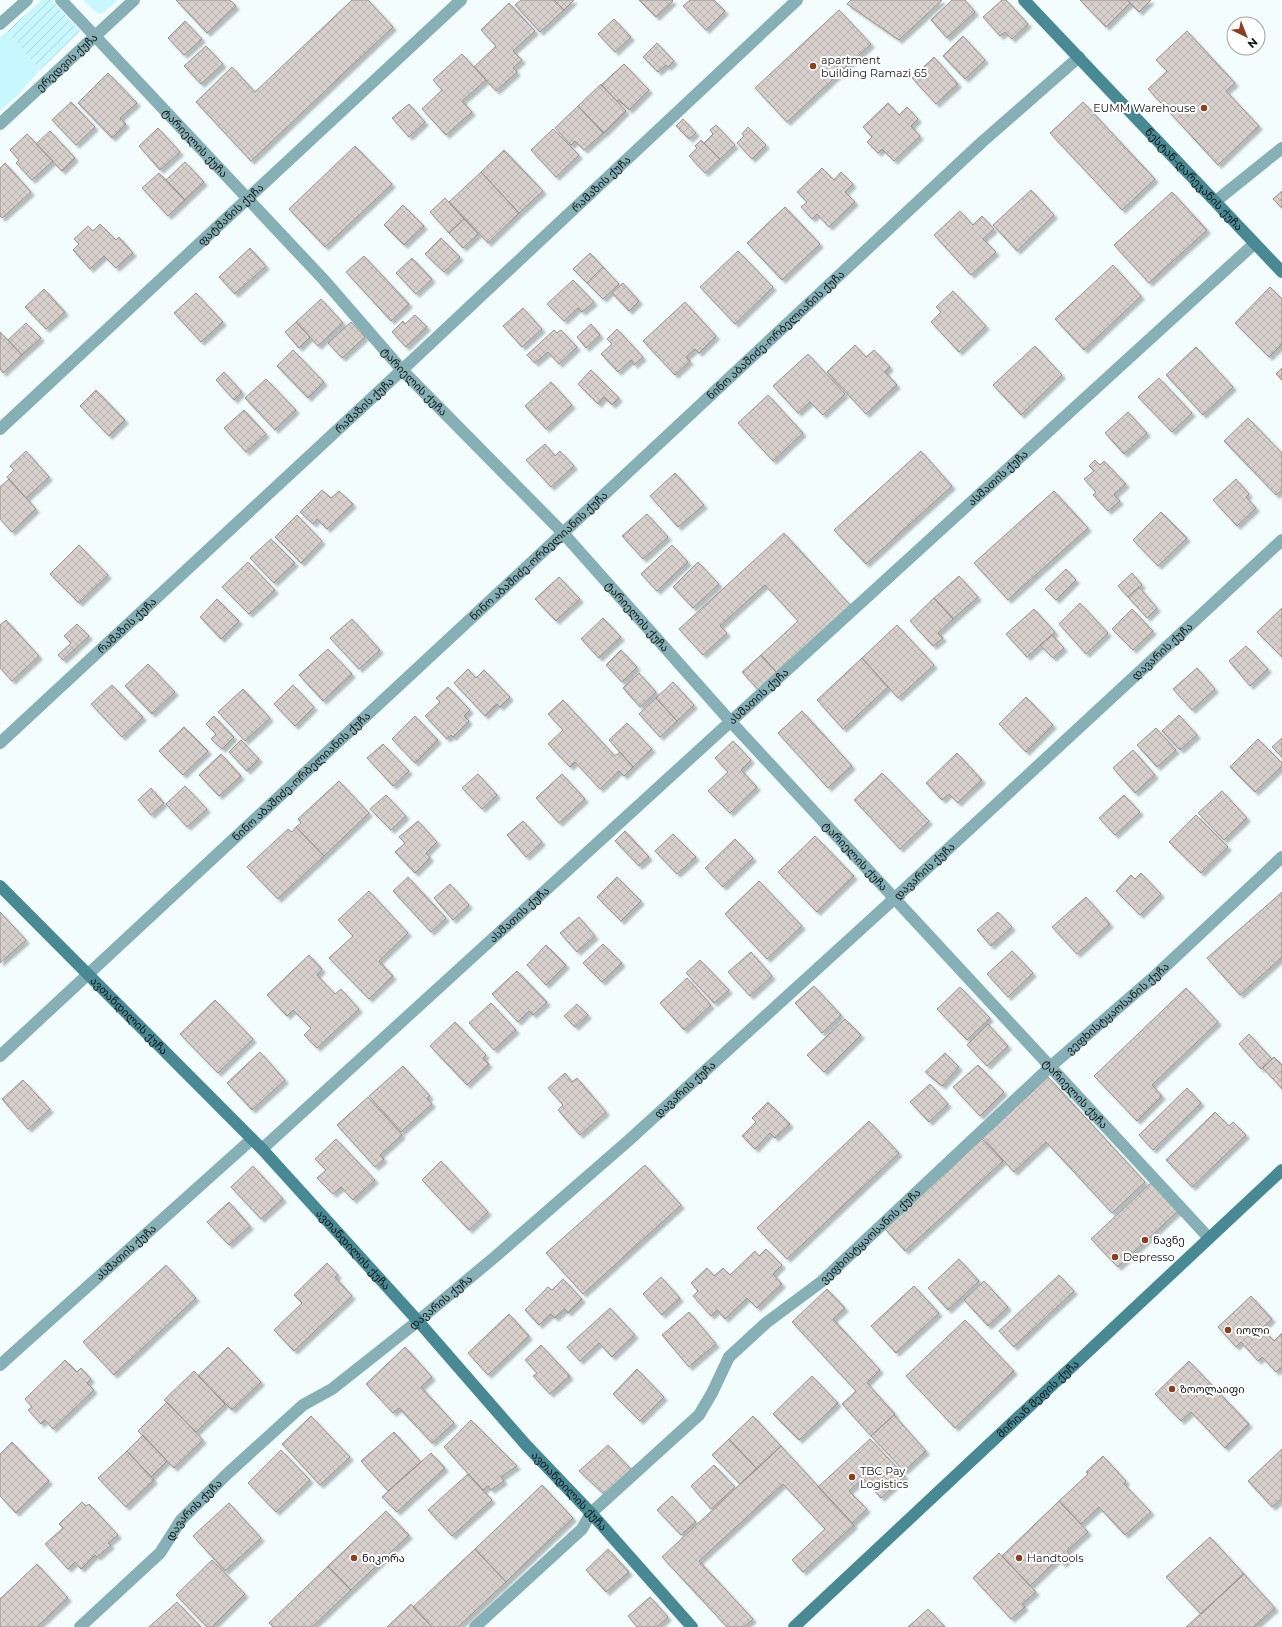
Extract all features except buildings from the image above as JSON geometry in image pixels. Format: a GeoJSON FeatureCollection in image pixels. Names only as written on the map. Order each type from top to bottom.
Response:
{"type":"FeatureCollection","features":[{"type":"Feature","properties":{"kind":"street"},"geometry":{"type":"LineString","coordinates":[[0,24],[27,0]]}},
{"type":"Feature","properties":{"kind":"street","name":"ტარიელის ქუჩა"},"geometry":{"type":"LineString","coordinates":[[61,0],[324,280],[402,370],[563,533],[731,722],[1209,1238]]}},
{"type":"Feature","properties":{"kind":"street","name":"ერედვის ქუჩა"},"geometry":{"type":"LineString","coordinates":[[0,124],[134,0]]}},
{"type":"Feature","properties":{"kind":"street","name":"ფატმანის ქუჩა"},"geometry":{"type":"LineString","coordinates":[[0,429],[460,0]]}},
{"type":"Feature","properties":{"kind":"street","name":"რამაზის ქუჩა"},"geometry":{"type":"LineString","coordinates":[[0,743],[402,370],[797,0]]}},
{"type":"Feature","properties":{"kind":"street","name":"ნესტან-დარეჯანის ქუჩა"},"geometry":{"type":"LineString","coordinates":[[1029,1],[1079,57],[1282,272]]}},
{"type":"Feature","properties":{"kind":"street","name":"ნინო აბაშიძე-ორბელიანის ქუჩა"},"geometry":{"type":"LineString","coordinates":[[0,1056],[982,142],[1079,57]]}},
{"type":"Feature","properties":{"kind":"street"},"geometry":{"type":"LineString","coordinates":[[1216,201],[1282,148]]}},
{"type":"Feature","properties":{"kind":"street","name":"ასმათის ქუჩა"},"geometry":{"type":"LineString","coordinates":[[262,1149],[1254,244]]}},
{"type":"Feature","properties":{"kind":"street","name":"დავარის ქუჩა"},"geometry":{"type":"LineString","coordinates":[[80,1627],[160,1553],[181,1520],[238,1464],[303,1405],[332,1389],[418,1321],[496,1256],[628,1141],[895,898],[1282,540]]}},
{"type":"Feature","properties":{"kind":"street","name":"ვეფხისტყაოსანის ქუჩა"},"geometry":{"type":"LineString","coordinates":[[475,1627],[582,1529],[591,1513],[699,1415],[712,1393],[729,1358],[766,1323],[821,1282],[1051,1066],[1156,974],[1282,857]]}},
{"type":"Feature","properties":{"kind":"street","name":"ავთანდილის ქუჩა"},"geometry":{"type":"LineString","coordinates":[[0,886],[262,1149],[418,1321],[526,1445],[591,1513],[692,1627]]}},
{"type":"Feature","properties":{"kind":"street","name":"ასმათის ქუჩა"},"geometry":{"type":"LineString","coordinates":[[0,1365],[252,1139]]}},
{"type":"Feature","properties":{"kind":"street","name":"მირიან მეფის ქუჩა"},"geometry":{"type":"LineString","coordinates":[[794,1627],[1282,1170]]}},
{"type":"Feature","properties":{"kind":"shaded area"},"geometry":{"type":"Polygon","coordinates":[[[42,0],[52,0],[80,31],[40,70],[7,31],[42,0]]]}},
{"type":"Feature","properties":{"kind":"shaded area"},"geometry":{"type":"Polygon","coordinates":[[[83,0],[118,0],[102,14],[96,12],[83,0]]]}},
{"type":"Feature","properties":{"kind":"shaded area"},"geometry":{"type":"Polygon","coordinates":[[[7,31],[40,70],[18,95],[0,111],[0,37],[7,31]]]}},
{"type":"Feature","properties":{"kind":"place","name":"apartment building Ramazi 65"},"geometry":{"type":"Point","coordinates":[813,66]}},
{"type":"Feature","properties":{"kind":"place","name":"EUMM Warehouse"},"geometry":{"type":"Point","coordinates":[1204,108]}},
{"type":"Feature","properties":{"kind":"place","name":"ნავნე"},"geometry":{"type":"Point","coordinates":[1145,1240]}},
{"type":"Feature","properties":{"kind":"place","name":"Depresso"},"geometry":{"type":"Point","coordinates":[1115,1257]}},
{"type":"Feature","properties":{"kind":"place","name":"იოლი"},"geometry":{"type":"Point","coordinates":[1228,1330]}},
{"type":"Feature","properties":{"kind":"place","name":"ზოოლაიფი"},"geometry":{"type":"Point","coordinates":[1172,1389]}},
{"type":"Feature","properties":{"kind":"place","name":"TBC Pay Logistics"},"geometry":{"type":"Point","coordinates":[852,1477]}},
{"type":"Feature","properties":{"kind":"place","name":"ნიკორა"},"geometry":{"type":"Point","coordinates":[354,1558]}},
{"type":"Feature","properties":{"kind":"place","name":"Handtools"},"geometry":{"type":"Point","coordinates":[1019,1558]}}]}
